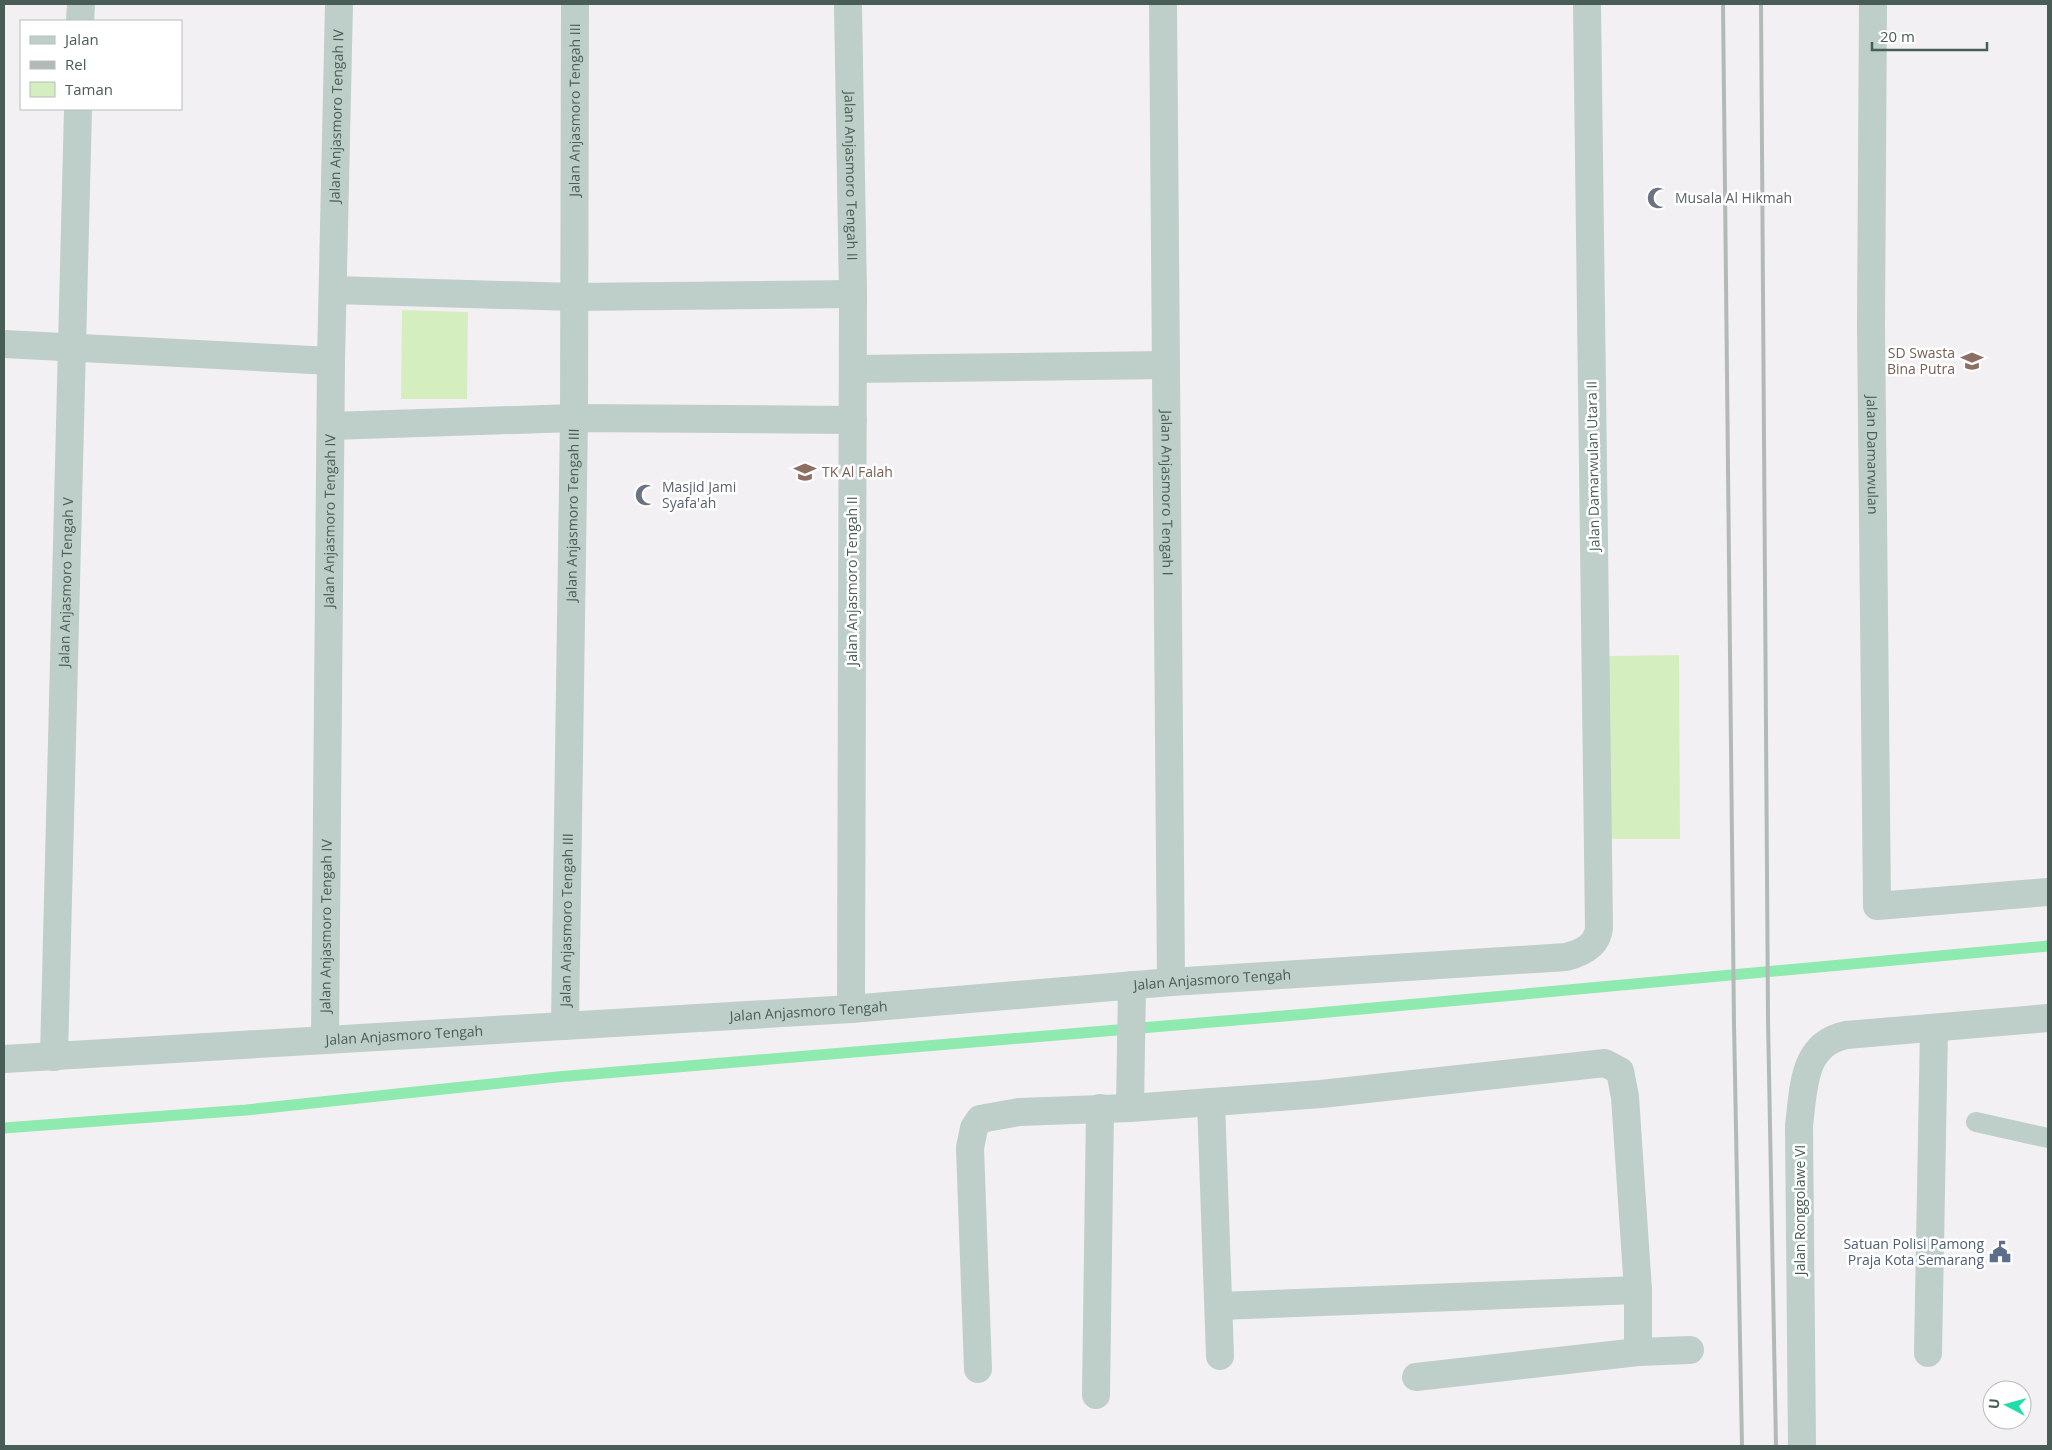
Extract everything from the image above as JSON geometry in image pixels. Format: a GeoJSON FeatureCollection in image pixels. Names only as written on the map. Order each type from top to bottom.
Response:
{"type":"FeatureCollection","features":[{"type":"Feature","properties":{"kind":"street"},"geometry":{"type":"LineString","coordinates":[[80,20],[81,4]]}},
{"type":"Feature","properties":{"kind":"street","name":"Jalan Anjasmoro Tengah IV"},"geometry":{"type":"LineString","coordinates":[[325,1040],[331,362],[339,4]]}},
{"type":"Feature","properties":{"kind":"street","name":"Jalan Anjasmoro Tengah III"},"geometry":{"type":"LineString","coordinates":[[565,1026],[574,418],[575,4]]}},
{"type":"Feature","properties":{"kind":"street","name":"Jalan Anjasmoro Tengah II"},"geometry":{"type":"LineString","coordinates":[[848,4],[853,294],[851,1009]]}},
{"type":"Feature","properties":{"kind":"street","name":"Jalan Anjasmoro Tengah I"},"geometry":{"type":"LineString","coordinates":[[1163,4],[1171,982]]}},
{"type":"Feature","properties":{"kind":"street","name":"Jalan Damarwulan Utara II"},"geometry":{"type":"LineString","coordinates":[[1587,4],[1599,928]]}},
{"type":"Feature","properties":{"kind":"street","name":"Jalan Damarwulan"},"geometry":{"type":"LineString","coordinates":[[1873,4],[1871,325],[1877,906],[2048,892]]}},
{"type":"Feature","properties":{"kind":"street","name":"Jalan Anjasmoro Tengah V"},"geometry":{"type":"LineString","coordinates":[[54,1057],[78,110]]}},
{"type":"Feature","properties":{"kind":"street"},"geometry":{"type":"LineString","coordinates":[[333,290],[573,297],[853,294]]}},
{"type":"Feature","properties":{"kind":"street"},"geometry":{"type":"LineString","coordinates":[[4,344],[331,362]]}},
{"type":"Feature","properties":{"kind":"street"},"geometry":{"type":"LineString","coordinates":[[853,369],[1166,365]]}},
{"type":"Feature","properties":{"kind":"street"},"geometry":{"type":"LineString","coordinates":[[331,426],[574,418],[853,420]]}},
{"type":"Feature","properties":{"kind":"street","name":"Jalan Anjasmoro Tengah"},"geometry":{"type":"LineString","coordinates":[[4,1059],[851,1009],[1171,982],[1566,956],[1587,949],[1593,943],[1599,928]]}},
{"type":"Feature","properties":{"kind":"street"},"geometry":{"type":"LineString","coordinates":[[1130,1108],[1132,985]]}},
{"type":"Feature","properties":{"kind":"street","name":"Jalan Ronggolawe VI"},"geometry":{"type":"LineString","coordinates":[[1802,1446],[1799,1125],[1804,1087],[1814,1055],[1821,1045],[1832,1038],[1846,1035],[2048,1018]]}},
{"type":"Feature","properties":{"kind":"street"},"geometry":{"type":"LineString","coordinates":[[1928,1353],[1934,1028]]}},
{"type":"Feature","properties":{"kind":"street"},"geometry":{"type":"LineString","coordinates":[[978,1369],[970,1148],[976,1123],[985,1116],[1019,1112],[1130,1108],[1321,1094],[1608,1063],[1616,1068],[1623,1078],[1638,1290],[1638,1352]]}},
{"type":"Feature","properties":{"kind":"street"},"geometry":{"type":"LineString","coordinates":[[1211,1102],[1220,1356]]}},
{"type":"Feature","properties":{"kind":"street"},"geometry":{"type":"LineString","coordinates":[[1096,1395],[1100,1108]]}},
{"type":"Feature","properties":{"kind":"street"},"geometry":{"type":"LineString","coordinates":[[1219,1306],[1638,1290]]}},
{"type":"Feature","properties":{"kind":"street"},"geometry":{"type":"LineString","coordinates":[[1416,1377],[1638,1352],[1690,1350]]}},
{"type":"Feature","properties":{"kind":"lane"},"geometry":{"type":"LineString","coordinates":[[1976,1122],[2048,1138]]}},
{"type":"Feature","properties":{"kind":"green space"},"geometry":{"type":"Polygon","coordinates":[[[402,310],[468,312],[467,399],[401,399],[402,310]]]}},
{"type":"Feature","properties":{"kind":"green space"},"geometry":{"type":"Polygon","coordinates":[[[1679,655],[1680,839],[1609,839],[1609,656],[1679,655]]]}},
{"type":"Feature","properties":{"kind":"waterway"},"geometry":{"type":"LineString","coordinates":[[4,1128],[246,1110],[557,1077],[1307,1014],[2048,946]]}},
{"type":"Feature","properties":{"kind":"railway"},"geometry":{"type":"LineString","coordinates":[[1723,4],[1734,1024],[1742,1446]]}},
{"type":"Feature","properties":{"kind":"railway"},"geometry":{"type":"LineString","coordinates":[[1761,4],[1768,1019],[1776,1446]]}},
{"type":"Feature","properties":{"kind":"place","name":"Musala Al Hikmah"},"geometry":{"type":"Point","coordinates":[1658,198]}},
{"type":"Feature","properties":{"kind":"place","name":"SD Swasta Bina Putra"},"geometry":{"type":"Point","coordinates":[1972,361]}},
{"type":"Feature","properties":{"kind":"place","name":"TK Al Falah"},"geometry":{"type":"Point","coordinates":[805,472]}},
{"type":"Feature","properties":{"kind":"place","name":"Masjid Jami Syafa'ah"},"geometry":{"type":"Point","coordinates":[646,495]}},
{"type":"Feature","properties":{"kind":"place","name":"Satuan Polisi Pamong Praja Kota Semarang"},"geometry":{"type":"Point","coordinates":[2000,1252]}}]}
